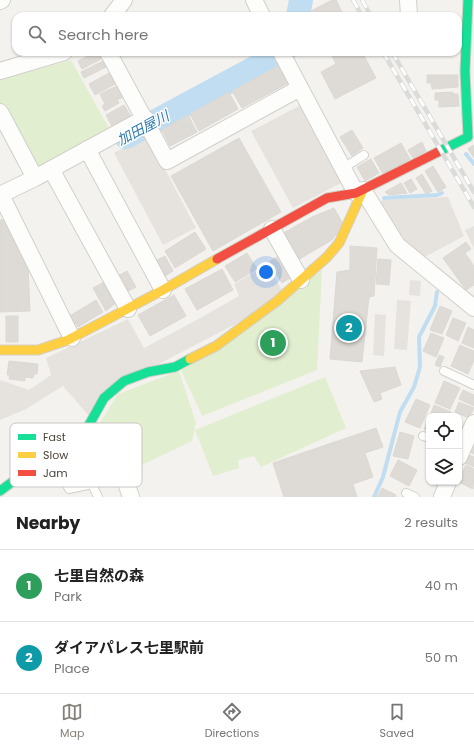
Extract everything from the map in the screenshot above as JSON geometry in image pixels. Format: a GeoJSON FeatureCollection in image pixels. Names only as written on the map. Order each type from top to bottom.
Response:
{"type":"FeatureCollection","features":[{"type":"Feature","properties":{"kind":"street"},"geometry":{"type":"LineString","coordinates":[[115,12],[124,0]]}},
{"type":"Feature","properties":{"kind":"street"},"geometry":{"type":"LineString","coordinates":[[254,0],[260,12]]}},
{"type":"Feature","properties":{"kind":"street"},"geometry":{"type":"LineString","coordinates":[[408,0],[409,12]]}},
{"type":"Feature","properties":{"kind":"street"},"geometry":{"type":"LineString","coordinates":[[0,350],[38,350],[72,338],[163,290],[327,198],[360,191],[471,135],[462,37],[468,0]]}},
{"type":"Feature","properties":{"kind":"street"},"geometry":{"type":"LineString","coordinates":[[0,72],[51,56]]}},
{"type":"Feature","properties":{"kind":"street"},"geometry":{"type":"LineString","coordinates":[[110,56],[167,161],[300,88]]}},
{"type":"Feature","properties":{"kind":"street"},"geometry":{"type":"LineString","coordinates":[[283,56],[343,168],[397,245],[474,308]]}},
{"type":"Feature","properties":{"kind":"street"},"geometry":{"type":"LineString","coordinates":[[0,112],[5,134],[35,178]]}},
{"type":"Feature","properties":{"kind":"street"},"geometry":{"type":"LineString","coordinates":[[72,338],[1,195],[87,150],[147,123]]}},
{"type":"Feature","properties":{"kind":"street"},"geometry":{"type":"LineString","coordinates":[[87,150],[163,290]]}},
{"type":"Feature","properties":{"kind":"street"},"geometry":{"type":"LineString","coordinates":[[51,169],[128,309]]}},
{"type":"Feature","properties":{"kind":"street"},"geometry":{"type":"LineString","coordinates":[[89,423],[104,398],[124,381],[148,372],[175,367],[216,346],[278,301],[327,258],[339,243],[360,191]]}},
{"type":"Feature","properties":{"kind":"street"},"geometry":{"type":"LineString","coordinates":[[272,229],[301,280]]}},
{"type":"Feature","properties":{"kind":"street"},"geometry":{"type":"LineString","coordinates":[[462,450],[472,433]]}},
{"type":"Feature","properties":{"kind":"street"},"geometry":{"type":"LineString","coordinates":[[0,491],[10,484]]}},
{"type":"Feature","properties":{"kind":"street"},"geometry":{"type":"LineString","coordinates":[[442,497],[447,485]]}},
{"type":"Feature","properties":{"kind":"street"},"geometry":{"type":"LineString","coordinates":[[127,487],[131,497]]}},
{"type":"Feature","properties":{"kind":"lane"},"geometry":{"type":"LineString","coordinates":[[343,168],[364,155]]}},
{"type":"Feature","properties":{"kind":"lane"},"geometry":{"type":"LineString","coordinates":[[444,372],[474,385]]}},
{"type":"Feature","properties":{"kind":"lane"},"geometry":{"type":"LineString","coordinates":[[68,487],[69,489],[78,487]]}},
{"type":"Feature","properties":{"kind":"lane"},"geometry":{"type":"LineString","coordinates":[[93,487],[98,497]]}},
{"type":"Feature","properties":{"kind":"lane"},"geometry":{"type":"LineString","coordinates":[[406,493],[415,497]]}},
{"type":"Feature","properties":{"kind":"green space"},"geometry":{"type":"Polygon","coordinates":[[[71,60],[111,132],[35,169],[0,103],[0,80],[71,60]]]}},
{"type":"Feature","properties":{"kind":"green space"},"geometry":{"type":"Polygon","coordinates":[[[322,270],[317,370],[202,416],[181,370],[322,270]]]}},
{"type":"Feature","properties":{"kind":"green space"},"geometry":{"type":"Polygon","coordinates":[[[179,371],[196,423],[192,441],[142,465],[142,423],[100,423],[118,394],[179,371]]]}},
{"type":"Feature","properties":{"kind":"green space"},"geometry":{"type":"Polygon","coordinates":[[[325,377],[346,428],[261,467],[254,456],[238,460],[239,468],[213,476],[195,430],[325,377]]]}},
{"type":"Feature","properties":{"kind":"shaded area"},"geometry":{"type":"Polygon","coordinates":[[[301,105],[345,181],[293,208],[251,131],[301,105]]]}},
{"type":"Feature","properties":{"kind":"shaded area"},"geometry":{"type":"Polygon","coordinates":[[[147,135],[196,228],[163,245],[114,153],[147,135]]]}},
{"type":"Feature","properties":{"kind":"shaded area"},"geometry":{"type":"Polygon","coordinates":[[[448,197],[464,236],[423,258],[392,232],[377,204],[383,200],[448,197]]]}},
{"type":"Feature","properties":{"kind":"shaded area"},"geometry":{"type":"Polygon","coordinates":[[[474,226],[474,249],[465,230],[474,226]]]}},
{"type":"Feature","properties":{"kind":"shaded area"},"geometry":{"type":"Polygon","coordinates":[[[267,265],[283,292],[253,315],[149,369],[89,416],[63,386],[26,409],[0,420],[0,380],[29,390],[51,375],[46,358],[128,319],[144,348],[239,296],[234,284],[267,265]]]}},
{"type":"Feature","properties":{"kind":"shaded area"},"geometry":{"type":"Polygon","coordinates":[[[410,280],[421,281],[420,296],[409,295],[410,280]]]}},
{"type":"Feature","properties":{"kind":"shaded area"},"geometry":{"type":"Polygon","coordinates":[[[397,300],[411,301],[407,350],[394,349],[397,300]]]}},
{"type":"Feature","properties":{"kind":"shaded area"},"geometry":{"type":"Polygon","coordinates":[[[375,314],[386,315],[384,356],[373,355],[375,314]]]}},
{"type":"Feature","properties":{"kind":"building"},"geometry":{"type":"Polygon","coordinates":[[[332,0],[336,0],[342,12],[309,12],[332,0]]]}},
{"type":"Feature","properties":{"kind":"building"},"geometry":{"type":"Polygon","coordinates":[[[88,56],[100,56],[101,59],[82,69],[78,61],[88,56]]]}},
{"type":"Feature","properties":{"kind":"building"},"geometry":{"type":"Polygon","coordinates":[[[332,56],[364,56],[376,78],[335,99],[321,72],[336,64],[332,56]]]}},
{"type":"Feature","properties":{"kind":"building"},"geometry":{"type":"Polygon","coordinates":[[[103,61],[106,67],[84,78],[81,72],[103,61]]]}},
{"type":"Feature","properties":{"kind":"building"},"geometry":{"type":"Polygon","coordinates":[[[280,65],[290,82],[242,108],[232,91],[280,65]]]}},
{"type":"Feature","properties":{"kind":"building"},"geometry":{"type":"Polygon","coordinates":[[[111,72],[117,83],[95,95],[89,84],[111,72]]]}},
{"type":"Feature","properties":{"kind":"building"},"geometry":{"type":"Polygon","coordinates":[[[427,75],[458,75],[458,87],[432,89],[431,83],[427,83],[427,75]]]}},
{"type":"Feature","properties":{"kind":"building"},"geometry":{"type":"Polygon","coordinates":[[[117,86],[123,97],[117,100],[119,103],[105,111],[102,106],[105,104],[100,94],[117,86]]]}},
{"type":"Feature","properties":{"kind":"building"},"geometry":{"type":"Polygon","coordinates":[[[229,92],[238,109],[199,131],[190,114],[229,92]]]}},
{"type":"Feature","properties":{"kind":"building"},"geometry":{"type":"Polygon","coordinates":[[[453,92],[453,94],[458,94],[459,106],[439,107],[439,100],[435,100],[435,93],[453,92]]]}},
{"type":"Feature","properties":{"kind":"building"},"geometry":{"type":"Polygon","coordinates":[[[124,105],[133,120],[114,130],[106,115],[124,105]]]}},
{"type":"Feature","properties":{"kind":"building"},"geometry":{"type":"Polygon","coordinates":[[[188,115],[197,132],[170,146],[162,130],[188,115]]]}},
{"type":"Feature","properties":{"kind":"building"},"geometry":{"type":"Polygon","coordinates":[[[352,130],[363,148],[352,156],[340,137],[352,130]]]}},
{"type":"Feature","properties":{"kind":"building"},"geometry":{"type":"Polygon","coordinates":[[[239,138],[281,212],[213,251],[171,176],[239,138]]]}},
{"type":"Feature","properties":{"kind":"building"},"geometry":{"type":"Polygon","coordinates":[[[422,142],[426,151],[413,158],[408,150],[422,142]]]}},
{"type":"Feature","properties":{"kind":"building"},"geometry":{"type":"Polygon","coordinates":[[[401,143],[410,159],[383,174],[374,158],[401,143]]]}},
{"type":"Feature","properties":{"kind":"building"},"geometry":{"type":"Polygon","coordinates":[[[473,145],[474,147],[474,158],[468,149],[473,145]]]}},
{"type":"Feature","properties":{"kind":"building"},"geometry":{"type":"Polygon","coordinates":[[[371,159],[379,173],[365,181],[357,167],[371,159]]]}},
{"type":"Feature","properties":{"kind":"building"},"geometry":{"type":"Polygon","coordinates":[[[433,166],[446,187],[438,192],[425,171],[433,166]]]}},
{"type":"Feature","properties":{"kind":"building"},"geometry":{"type":"Polygon","coordinates":[[[422,174],[432,191],[426,194],[416,178],[422,174]]]}},
{"type":"Feature","properties":{"kind":"building"},"geometry":{"type":"Polygon","coordinates":[[[411,179],[417,189],[410,193],[404,183],[411,179]]]}},
{"type":"Feature","properties":{"kind":"building"},"geometry":{"type":"Polygon","coordinates":[[[401,183],[407,193],[389,195],[385,192],[401,183]]]}},
{"type":"Feature","properties":{"kind":"building"},"geometry":{"type":"Polygon","coordinates":[[[334,208],[343,224],[332,240],[296,261],[280,235],[312,217],[334,208]]]}},
{"type":"Feature","properties":{"kind":"building"},"geometry":{"type":"Polygon","coordinates":[[[9,219],[28,266],[30,311],[0,312],[0,220],[9,219]]]}},
{"type":"Feature","properties":{"kind":"building"},"geometry":{"type":"Polygon","coordinates":[[[195,232],[206,249],[175,268],[165,251],[195,232]]]}},
{"type":"Feature","properties":{"kind":"building"},"geometry":{"type":"Polygon","coordinates":[[[466,242],[471,249],[465,253],[474,266],[474,285],[466,290],[443,258],[466,242]]]}},
{"type":"Feature","properties":{"kind":"building"},"geometry":{"type":"Polygon","coordinates":[[[350,246],[377,248],[374,296],[369,297],[362,362],[330,359],[337,272],[350,270],[350,246]]]}},
{"type":"Feature","properties":{"kind":"building"},"geometry":{"type":"Polygon","coordinates":[[[247,253],[257,269],[235,282],[225,266],[247,253]]]}},
{"type":"Feature","properties":{"kind":"building"},"geometry":{"type":"Polygon","coordinates":[[[282,254],[295,275],[282,283],[269,262],[282,254]]]}},
{"type":"Feature","properties":{"kind":"building"},"geometry":{"type":"Polygon","coordinates":[[[165,256],[173,271],[162,278],[153,262],[165,256]]]}},
{"type":"Feature","properties":{"kind":"building"},"geometry":{"type":"Polygon","coordinates":[[[378,259],[391,260],[389,285],[376,284],[378,259]]]}},
{"type":"Feature","properties":{"kind":"building"},"geometry":{"type":"Polygon","coordinates":[[[222,269],[233,290],[197,310],[185,289],[222,269]]]}},
{"type":"Feature","properties":{"kind":"building"},"geometry":{"type":"Polygon","coordinates":[[[127,271],[136,287],[124,293],[116,277],[127,271]]]}},
{"type":"Feature","properties":{"kind":"building"},"geometry":{"type":"Polygon","coordinates":[[[106,281],[117,302],[106,311],[93,288],[106,281]]]}},
{"type":"Feature","properties":{"kind":"building"},"geometry":{"type":"Polygon","coordinates":[[[174,295],[186,316],[150,336],[138,315],[174,295]]]}},
{"type":"Feature","properties":{"kind":"building"},"geometry":{"type":"Polygon","coordinates":[[[96,300],[103,312],[78,327],[76,323],[72,325],[68,317],[96,300]]]}},
{"type":"Feature","properties":{"kind":"building"},"geometry":{"type":"Polygon","coordinates":[[[440,306],[452,311],[442,334],[430,330],[440,306]]]}},
{"type":"Feature","properties":{"kind":"building"},"geometry":{"type":"Polygon","coordinates":[[[6,316],[18,316],[18,342],[6,342],[6,316]]]}},
{"type":"Feature","properties":{"kind":"building"},"geometry":{"type":"Polygon","coordinates":[[[453,318],[466,323],[458,341],[446,335],[453,318]]]}},
{"type":"Feature","properties":{"kind":"building"},"geometry":{"type":"Polygon","coordinates":[[[468,327],[474,330],[474,348],[462,343],[468,327]]]}},
{"type":"Feature","properties":{"kind":"building"},"geometry":{"type":"Polygon","coordinates":[[[431,333],[444,338],[436,357],[423,351],[431,333]]]}},
{"type":"Feature","properties":{"kind":"building"},"geometry":{"type":"Polygon","coordinates":[[[460,345],[474,351],[474,360],[468,374],[451,366],[460,345]]]}},
{"type":"Feature","properties":{"kind":"building"},"geometry":{"type":"Polygon","coordinates":[[[439,355],[444,357],[440,367],[435,365],[439,355]]]}},
{"type":"Feature","properties":{"kind":"building"},"geometry":{"type":"Polygon","coordinates":[[[9,361],[38,364],[37,374],[34,374],[33,378],[25,377],[25,381],[9,379],[10,375],[7,375],[9,361]]]}},
{"type":"Feature","properties":{"kind":"building"},"geometry":{"type":"Polygon","coordinates":[[[395,367],[401,385],[380,393],[382,399],[374,402],[360,371],[395,367]]]}},
{"type":"Feature","properties":{"kind":"building"},"geometry":{"type":"Polygon","coordinates":[[[444,381],[460,388],[450,409],[435,403],[444,381]]]}},
{"type":"Feature","properties":{"kind":"building"},"geometry":{"type":"Polygon","coordinates":[[[463,390],[474,395],[474,406],[459,399],[463,390]]]}},
{"type":"Feature","properties":{"kind":"building"},"geometry":{"type":"Polygon","coordinates":[[[416,399],[430,405],[420,428],[405,422],[416,399]]]}},
{"type":"Feature","properties":{"kind":"building"},"geometry":{"type":"Polygon","coordinates":[[[459,402],[474,408],[469,418],[462,415],[462,413],[455,412],[459,402]]]}},
{"type":"Feature","properties":{"kind":"building"},"geometry":{"type":"Polygon","coordinates":[[[434,405],[451,412],[450,413],[431,413],[434,405]]]}},
{"type":"Feature","properties":{"kind":"building"},"geometry":{"type":"Polygon","coordinates":[[[376,428],[383,447],[365,453],[373,477],[353,484],[357,497],[284,497],[273,463],[376,428]]]}},
{"type":"Feature","properties":{"kind":"building"},"geometry":{"type":"Polygon","coordinates":[[[400,432],[414,436],[408,459],[393,456],[400,432]]]}},
{"type":"Feature","properties":{"kind":"building"},"geometry":{"type":"Polygon","coordinates":[[[474,443],[474,454],[469,451],[474,443]]]}},
{"type":"Feature","properties":{"kind":"building"},"geometry":{"type":"Polygon","coordinates":[[[469,455],[474,457],[474,467],[465,463],[469,455]]]}},
{"type":"Feature","properties":{"kind":"building"},"geometry":{"type":"Polygon","coordinates":[[[398,460],[417,470],[409,486],[390,476],[398,460]]]}},
{"type":"Feature","properties":{"kind":"building"},"geometry":{"type":"Polygon","coordinates":[[[466,465],[474,469],[473,489],[462,484],[462,473],[466,465]]]}},
{"type":"Feature","properties":{"kind":"building"},"geometry":{"type":"Polygon","coordinates":[[[382,488],[396,495],[395,497],[377,497],[382,488]]]}},
{"type":"Feature","properties":{"kind":"waterway","name":"加田屋川"},"geometry":{"type":"LineString","coordinates":[[299,12],[301,0]]}},
{"type":"Feature","properties":{"kind":"waterway","name":"加田屋川"},"geometry":{"type":"LineString","coordinates":[[126,137],[277,56]]}},
{"type":"Feature","properties":{"kind":"waterway"},"geometry":{"type":"LineString","coordinates":[[466,154],[474,164]]}},
{"type":"Feature","properties":{"kind":"waterway"},"geometry":{"type":"LineString","coordinates":[[384,198],[437,195],[442,193]]}},
{"type":"Feature","properties":{"kind":"waterway"},"geometry":{"type":"LineString","coordinates":[[374,497],[383,477],[400,412],[414,387],[420,367],[419,337],[435,306],[437,292]]}},
{"type":"Feature","properties":{"kind":"railway"},"geometry":{"type":"LineString","coordinates":[[353,0],[360,12]]}},
{"type":"Feature","properties":{"kind":"railway"},"geometry":{"type":"LineString","coordinates":[[362,0],[369,12]]}},
{"type":"Feature","properties":{"kind":"railway"},"geometry":{"type":"LineString","coordinates":[[385,56],[474,207]]}},
{"type":"Feature","properties":{"kind":"railway"},"geometry":{"type":"LineString","coordinates":[[394,56],[474,192]]}},
{"type":"Feature","properties":{"kind":"traffic: fast"},"geometry":{"type":"LineString","coordinates":[[438,152],[468,137],[465,71],[468,0]]}},
{"type":"Feature","properties":{"kind":"traffic: fast"},"geometry":{"type":"LineString","coordinates":[[90,423],[104,398],[124,381],[148,372],[175,367],[190,359]]}},
{"type":"Feature","properties":{"kind":"traffic: fast"},"geometry":{"type":"LineString","coordinates":[[0,491],[10,484]]}},
{"type":"Feature","properties":{"kind":"traffic: slow"},"geometry":{"type":"LineString","coordinates":[[190,359],[216,346],[277,301],[327,257],[339,243],[363,190]]}},
{"type":"Feature","properties":{"kind":"traffic: slow"},"geometry":{"type":"LineString","coordinates":[[0,350],[38,350],[68,340],[163,290],[217,259]]}},
{"type":"Feature","properties":{"kind":"traffic: jam"},"geometry":{"type":"LineString","coordinates":[[217,259],[327,198],[356,193],[438,152]]}},
{"type":"Feature","properties":{"kind":"place","name":"ダイアパレス七里駅前"},"geometry":{"type":"Point","coordinates":[349,328]}},
{"type":"Feature","properties":{"kind":"place","name":"七里自然の森"},"geometry":{"type":"Point","coordinates":[273,343]}}]}
